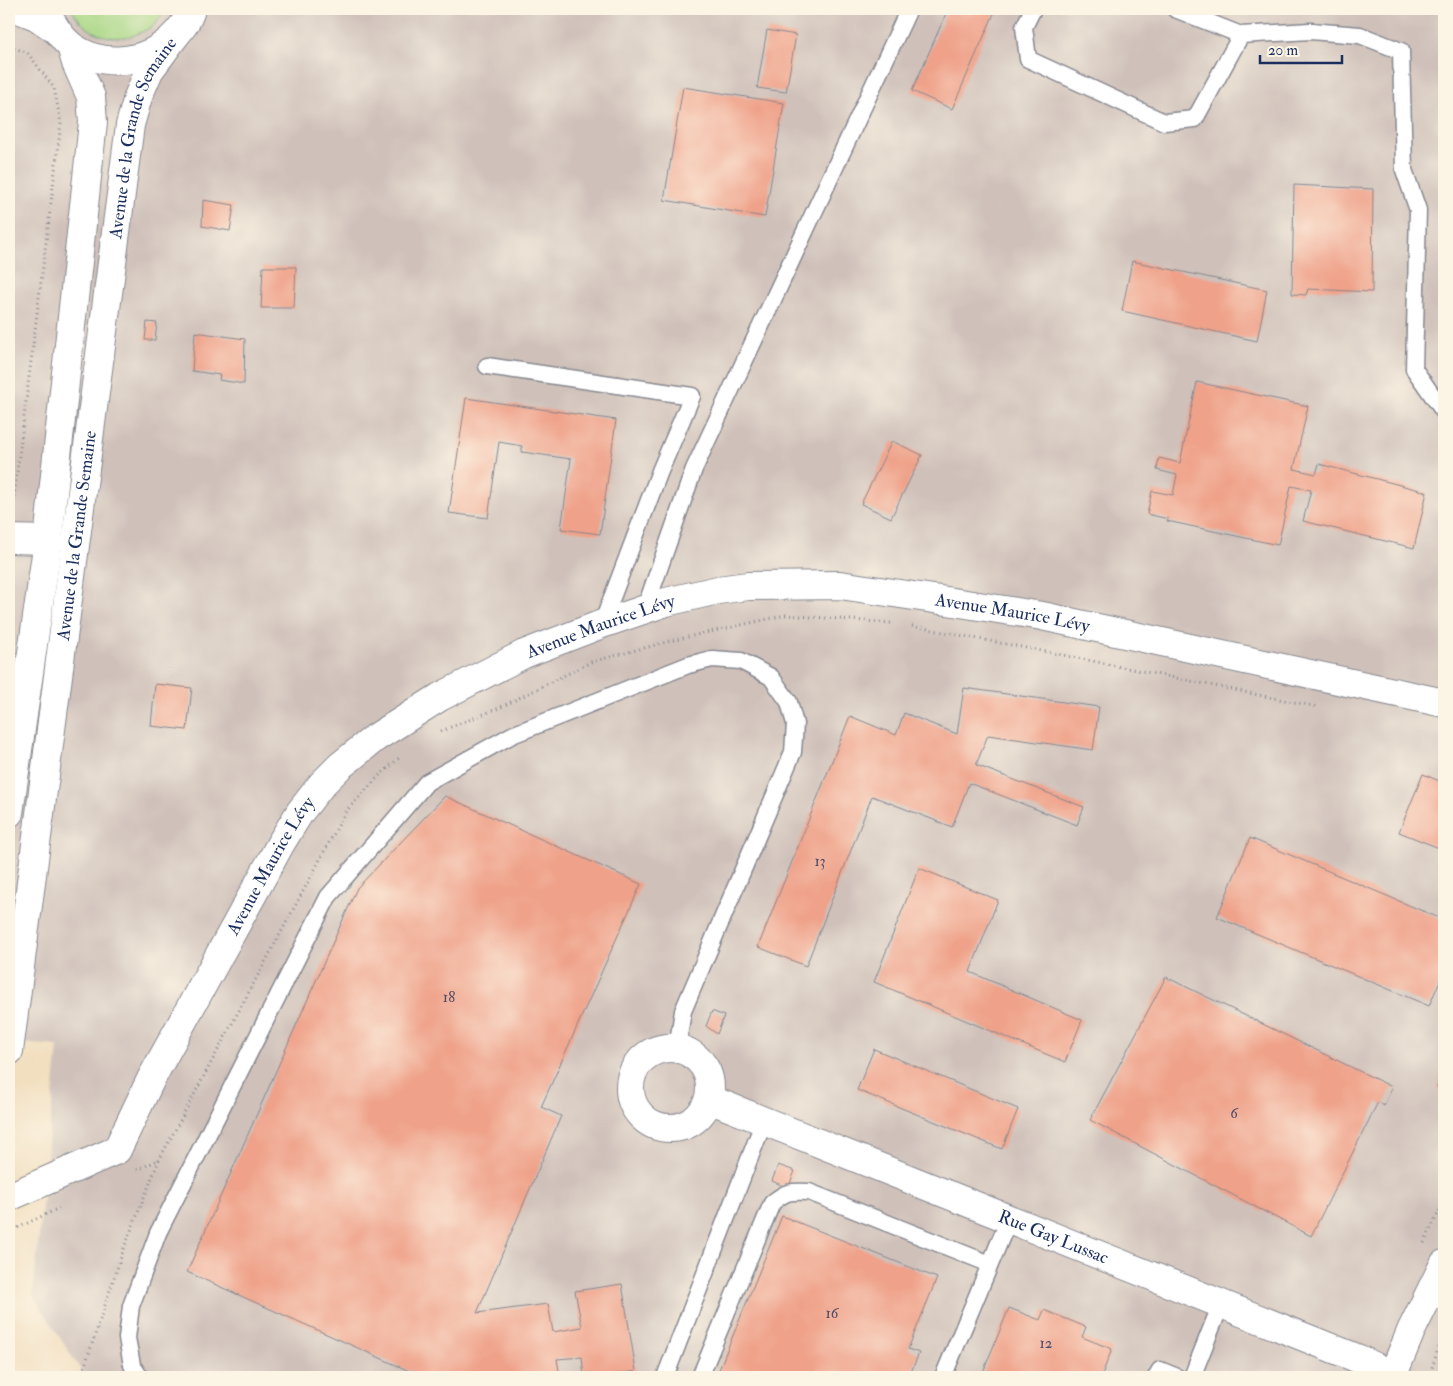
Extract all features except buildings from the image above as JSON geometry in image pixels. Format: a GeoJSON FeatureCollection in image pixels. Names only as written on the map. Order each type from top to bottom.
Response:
{"type":"FeatureCollection","features":[{"type":"Feature","properties":{"kind":"street"},"geometry":{"type":"LineString","coordinates":[[18,9],[36,16],[57,28],[92,57],[116,61],[139,58],[161,48],[185,20]]}},
{"type":"Feature","properties":{"kind":"street","name":"Avenue de la Grande Semaine"},"geometry":{"type":"LineString","coordinates":[[9,1051],[130,125],[138,97],[149,71],[185,20]]}},
{"type":"Feature","properties":{"kind":"street","name":"Avenue de la Grande Semaine"},"geometry":{"type":"LineString","coordinates":[[9,813],[48,540],[93,122],[91,97],[76,63],[57,28]]}},
{"type":"Feature","properties":{"kind":"street"},"geometry":{"type":"LineString","coordinates":[[9,539],[48,540]]}},
{"type":"Feature","properties":{"kind":"street","name":"Avenue Maurice Lévy"},"geometry":{"type":"LineString","coordinates":[[9,1197],[117,1150],[151,1079],[281,843],[300,812],[322,784],[340,766],[375,738],[440,697],[524,654],[602,624],[666,602],[718,590],[748,586],[840,585],[1042,616],[1444,703]]}},
{"type":"Feature","properties":{"kind":"street"},"geometry":{"type":"LineString","coordinates":[[663,1048],[677,1048],[690,1053],[700,1061],[708,1073],[709,1099],[704,1111],[694,1121],[682,1127],[669,1129],[656,1127],[644,1120],[635,1110],[630,1098],[629,1085],[632,1072],[640,1060],[651,1052],[663,1048]]}},
{"type":"Feature","properties":{"kind":"street","name":"Rue Gay Lussac"},"geometry":{"type":"LineString","coordinates":[[709,1099],[1359,1359],[1394,1377]]}},
{"type":"Feature","properties":{"kind":"street"},"geometry":{"type":"LineString","coordinates":[[1394,1377],[1411,1331],[1444,1264]]}},
{"type":"Feature","properties":{"kind":"lane"},"geometry":{"type":"LineString","coordinates":[[646,609],[694,469],[909,9]]}},
{"type":"Feature","properties":{"kind":"lane"},"geometry":{"type":"LineString","coordinates":[[1033,9],[1024,27],[1028,59],[1164,122],[1194,119],[1240,35]]}},
{"type":"Feature","properties":{"kind":"lane"},"geometry":{"type":"LineString","coordinates":[[1175,9],[1240,35],[1310,31],[1360,35],[1401,51],[1404,170],[1418,210],[1414,369],[1444,412]]}},
{"type":"Feature","properties":{"kind":"lane"},"geometry":{"type":"LineString","coordinates":[[488,366],[692,396],[660,471],[602,624]]}},
{"type":"Feature","properties":{"kind":"lane"},"geometry":{"type":"LineString","coordinates":[[140,1377],[132,1365],[127,1338],[131,1306],[158,1233],[328,897],[427,782],[512,735],[688,665],[712,659],[741,661],[770,677],[789,702],[795,724],[794,752],[683,1011],[677,1048]]}},
{"type":"Feature","properties":{"kind":"lane"},"geometry":{"type":"LineString","coordinates":[[665,1377],[764,1121]]}},
{"type":"Feature","properties":{"kind":"lane"},"geometry":{"type":"LineString","coordinates":[[700,1377],[772,1203],[781,1195],[792,1191],[809,1192],[990,1264]]}},
{"type":"Feature","properties":{"kind":"lane"},"geometry":{"type":"LineString","coordinates":[[943,1377],[1009,1219]]}},
{"type":"Feature","properties":{"kind":"lane"},"geometry":{"type":"LineString","coordinates":[[1192,1377],[1221,1304]]}},
{"type":"Feature","properties":{"kind":"lane"},"geometry":{"type":"LineString","coordinates":[[1156,1377],[1160,1370],[1177,1377]]}},
{"type":"Feature","properties":{"kind":"path"},"geometry":{"type":"LineString","coordinates":[[9,48],[27,52],[54,88],[61,123],[10,505],[9,539]]}},
{"type":"Feature","properties":{"kind":"path"},"geometry":{"type":"LineString","coordinates":[[437,733],[499,708],[591,662],[674,640],[786,615],[899,624]]}},
{"type":"Feature","properties":{"kind":"path"},"geometry":{"type":"LineString","coordinates":[[908,625],[1319,707]]}},
{"type":"Feature","properties":{"kind":"path"},"geometry":{"type":"LineString","coordinates":[[81,1377],[124,1248],[159,1160],[346,811],[400,757]]}},
{"type":"Feature","properties":{"kind":"path"},"geometry":{"type":"LineString","coordinates":[[1429,1377],[1444,1332]]}},
{"type":"Feature","properties":{"kind":"shaded area"},"geometry":{"type":"Polygon","coordinates":[[[9,9],[1444,9],[1444,1377],[85,1377],[33,1295],[58,1046],[9,1042],[9,9]]]}},
{"type":"Feature","properties":{"kind":"green space"},"geometry":{"type":"Polygon","coordinates":[[[71,9],[165,9],[157,22],[148,29],[129,37],[118,38],[98,34],[88,28],[71,9]]]}}]}
